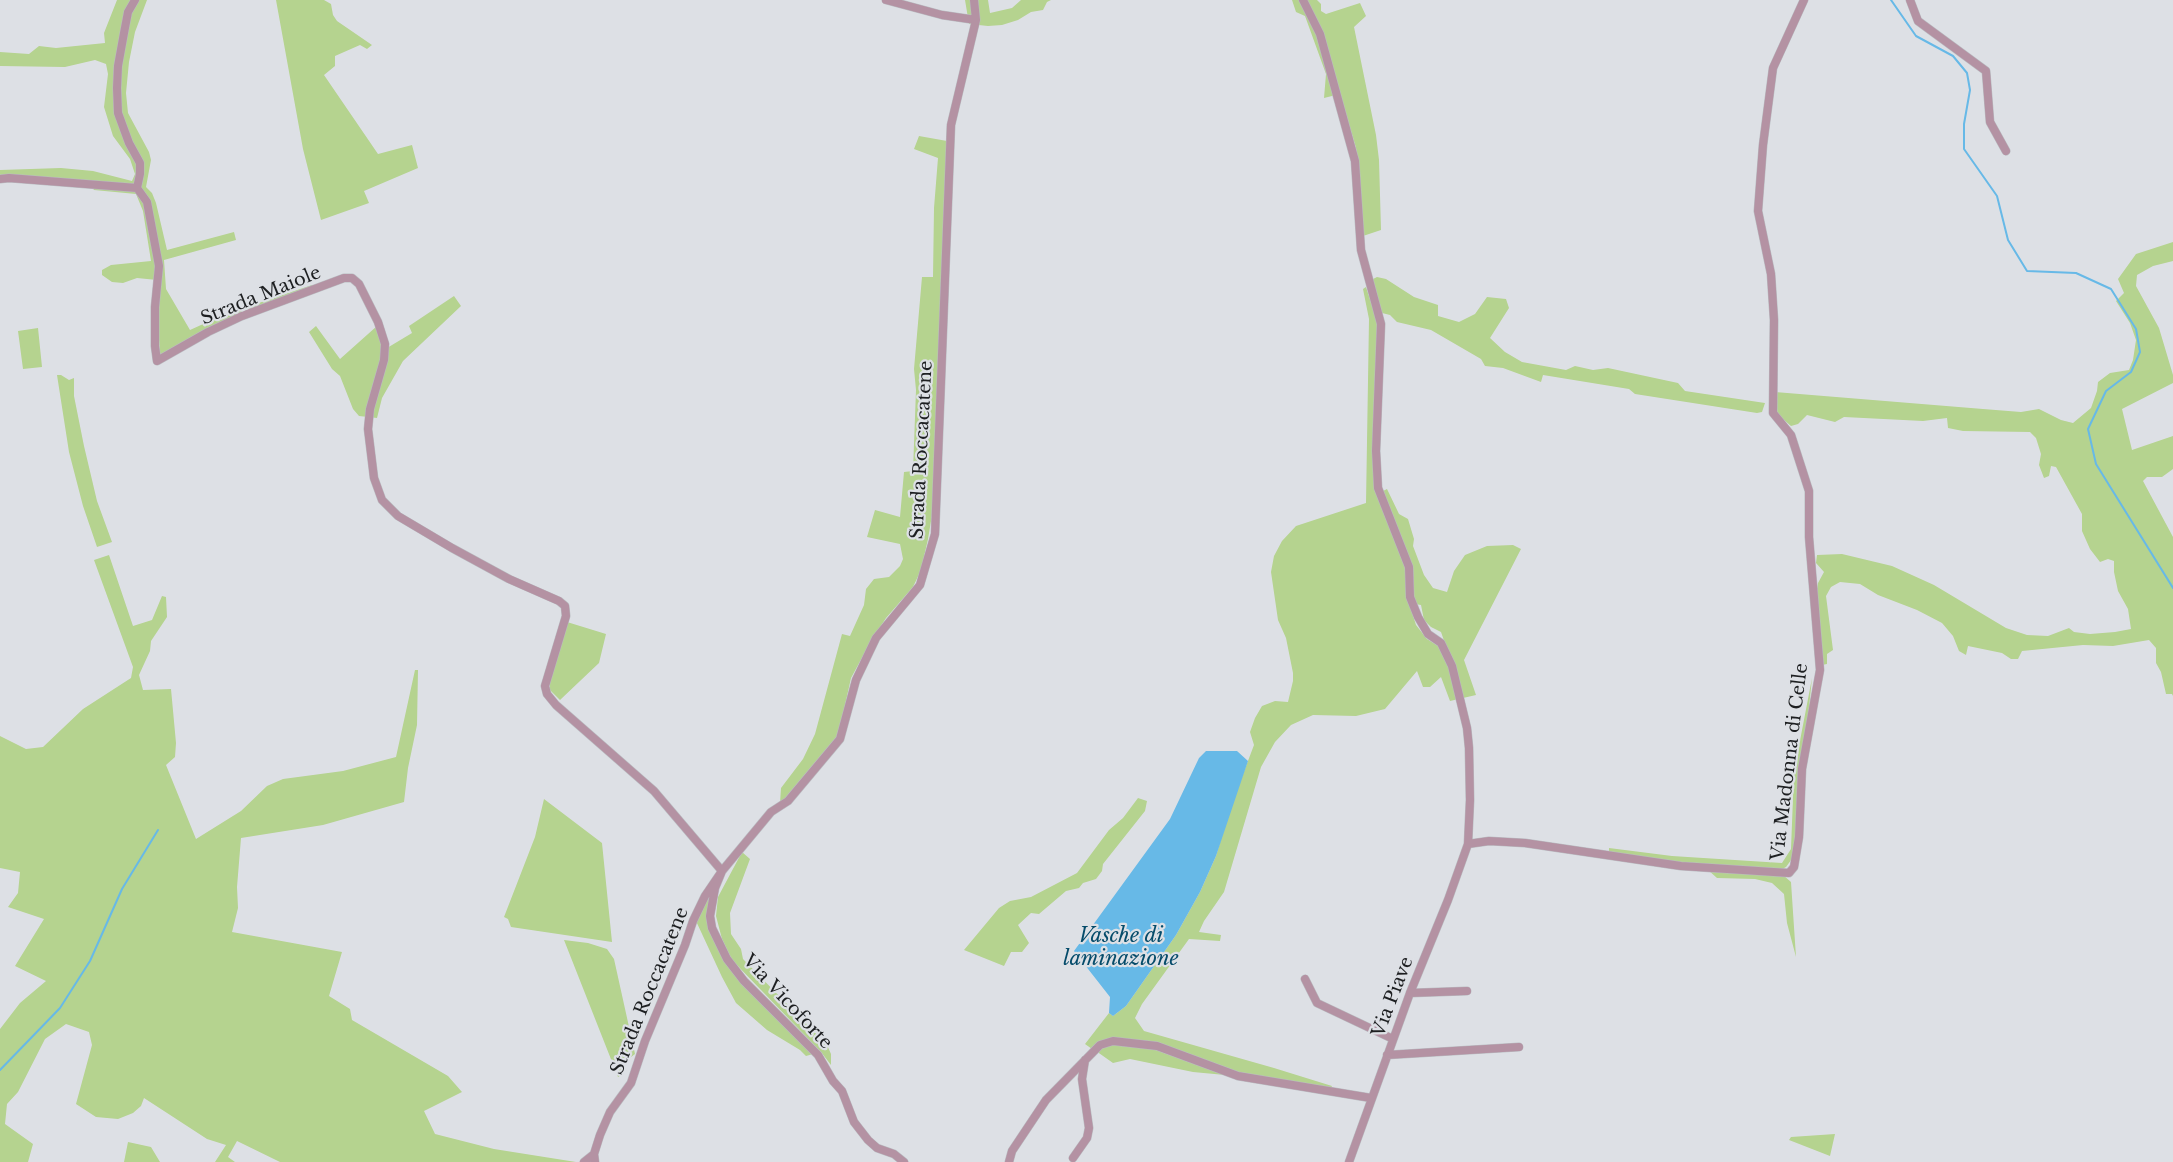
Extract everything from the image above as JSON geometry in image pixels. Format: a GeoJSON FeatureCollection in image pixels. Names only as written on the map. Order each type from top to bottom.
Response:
{"type":"FeatureCollection","features":[{"type":"Feature","properties":{"kind":"street","name":"Strada Maiole"},"geometry":{"type":"LineString","coordinates":[[135,0],[128,12],[118,66],[118,113],[140,164],[137,188],[147,202],[159,266],[155,316],[155,346],[158,361],[208,332],[242,316],[344,278],[352,278],[359,284],[378,322],[385,344],[384,360],[368,418],[369,445],[378,493],[385,504],[398,516],[509,579],[559,601],[565,606],[566,616],[545,686],[547,694],[654,791],[722,871]]}},
{"type":"Feature","properties":{"kind":"street"},"geometry":{"type":"LineString","coordinates":[[886,0],[942,15],[976,20]]}},
{"type":"Feature","properties":{"kind":"street","name":"Strada Roccacatene"},"geometry":{"type":"LineString","coordinates":[[584,1162],[594,1158],[610,1112],[631,1083],[645,1041],[705,896],[722,871],[771,812],[788,801],[840,739],[856,680],[876,638],[920,585],[936,534],[951,125],[976,20],[974,0]]}},
{"type":"Feature","properties":{"kind":"street","name":"Via Piave"},"geometry":{"type":"LineString","coordinates":[[1303,0],[1320,34],[1355,161],[1361,250],[1381,324],[1376,451],[1378,488],[1409,567],[1410,597],[1418,617],[1428,634],[1441,643],[1452,666],[1467,728],[1470,800],[1468,844],[1410,993],[1349,1162]]}},
{"type":"Feature","properties":{"kind":"street","name":"Via Madonna di Celle"},"geometry":{"type":"LineString","coordinates":[[1468,844],[1489,841],[1525,843],[1681,866],[1789,873],[1794,867],[1799,837],[1803,769],[1820,670],[1809,537],[1809,491],[1791,435],[1773,413],[1774,320],[1771,274],[1758,211],[1773,68],[1804,0]]}},
{"type":"Feature","properties":{"kind":"street"},"geometry":{"type":"LineString","coordinates":[[1910,0],[1918,21],[1986,72],[1990,122],[2006,151]]}},
{"type":"Feature","properties":{"kind":"street"},"geometry":{"type":"LineString","coordinates":[[0,179],[137,188]]}},
{"type":"Feature","properties":{"kind":"street","name":"Via Vicoforte"},"geometry":{"type":"LineString","coordinates":[[722,871],[715,888],[710,916],[712,928],[727,959],[744,981],[818,1055],[833,1081],[842,1091],[854,1122],[868,1140],[877,1148],[894,1154],[904,1162]]}},
{"type":"Feature","properties":{"kind":"street"},"geometry":{"type":"LineString","coordinates":[[1305,979],[1317,1003],[1393,1040]]}},
{"type":"Feature","properties":{"kind":"street"},"geometry":{"type":"LineString","coordinates":[[1410,993],[1467,991]]}},
{"type":"Feature","properties":{"kind":"street"},"geometry":{"type":"LineString","coordinates":[[1009,1162],[1012,1151],[1046,1100],[1100,1045],[1113,1041],[1157,1046],[1238,1076],[1371,1098]]}},
{"type":"Feature","properties":{"kind":"street"},"geometry":{"type":"LineString","coordinates":[[1387,1055],[1519,1047]]}},
{"type":"Feature","properties":{"kind":"street"},"geometry":{"type":"LineString","coordinates":[[1073,1158],[1087,1138],[1089,1128],[1082,1079],[1085,1059]]}},
{"type":"Feature","properties":{"kind":"green space"},"geometry":{"type":"Polygon","coordinates":[[[117,0],[132,0],[126,12],[116,114],[138,164],[139,174],[133,186],[0,178],[0,170],[61,168],[93,171],[132,181],[135,174],[130,159],[113,136],[104,107],[108,74],[106,64],[95,60],[65,67],[0,66],[0,52],[29,54],[39,46],[56,48],[105,43],[104,33],[117,0]]]}},
{"type":"Feature","properties":{"kind":"green space"},"geometry":{"type":"Polygon","coordinates":[[[138,0],[147,0],[135,32],[129,62],[126,93],[128,113],[149,152],[151,160],[146,187],[152,193],[156,203],[167,250],[234,232],[236,240],[164,260],[166,289],[190,330],[223,315],[314,286],[160,357],[157,306],[161,282],[140,187],[143,175],[121,112],[120,66],[131,15],[138,0]]]}},
{"type":"Feature","properties":{"kind":"green space"},"geometry":{"type":"Polygon","coordinates":[[[276,0],[324,0],[331,4],[337,21],[372,45],[367,49],[360,45],[335,56],[335,66],[324,75],[378,154],[412,145],[418,168],[364,191],[369,203],[321,220],[303,149],[276,0]]]}},
{"type":"Feature","properties":{"kind":"green space"},"geometry":{"type":"Polygon","coordinates":[[[965,0],[988,0],[990,13],[1012,8],[1021,0],[1051,0],[1047,2],[1043,10],[1031,12],[1018,20],[1002,25],[988,26],[969,24],[965,0]]]}},
{"type":"Feature","properties":{"kind":"green space"},"geometry":{"type":"Polygon","coordinates":[[[1292,0],[1317,0],[1321,4],[1321,11],[1326,14],[1360,3],[1366,16],[1354,27],[1376,135],[1381,230],[1363,236],[1356,148],[1340,94],[1324,98],[1326,74],[1305,16],[1296,12],[1292,0]]]}},
{"type":"Feature","properties":{"kind":"green space"},"geometry":{"type":"Polygon","coordinates":[[[919,136],[947,141],[932,515],[928,539],[921,570],[913,587],[886,618],[851,678],[838,737],[787,799],[780,803],[781,788],[803,759],[815,734],[842,634],[850,636],[864,605],[866,589],[874,579],[889,577],[900,566],[903,559],[900,544],[867,537],[875,510],[900,517],[904,472],[913,471],[916,390],[914,369],[922,277],[933,277],[934,208],[938,158],[914,149],[919,136]]]}},
{"type":"Feature","properties":{"kind":"green space"},"geometry":{"type":"Polygon","coordinates":[[[92,187],[136,189],[146,203],[157,264],[157,280],[137,278],[123,283],[112,282],[102,275],[102,270],[111,265],[151,261],[143,211],[136,194],[94,190],[92,187]]]}},
{"type":"Feature","properties":{"kind":"green space"},"geometry":{"type":"Polygon","coordinates":[[[2173,242],[2173,261],[2153,266],[2137,275],[2136,286],[2159,328],[2173,375],[2173,383],[2122,409],[2132,450],[2173,436],[2173,469],[2162,477],[2147,477],[2143,481],[2173,537],[2173,696],[2166,694],[2161,672],[2156,663],[2156,648],[2149,640],[2113,646],[2083,645],[2022,651],[2018,659],[1968,646],[1966,655],[1959,651],[1953,636],[1942,623],[1917,610],[1878,595],[1860,584],[1840,582],[1831,587],[1826,596],[1833,650],[1827,654],[1827,664],[1822,665],[1816,594],[1818,583],[1824,572],[1816,563],[1817,555],[1842,554],[1892,566],[1934,585],[2006,628],[2027,635],[2048,636],[2069,628],[2074,632],[2090,634],[2131,629],[2128,609],[2118,591],[2114,561],[2108,559],[2100,562],[2090,549],[2082,531],[2082,514],[2056,467],[2051,466],[2049,476],[2044,478],[2039,465],[2041,454],[2036,438],[2030,432],[1963,431],[1948,428],[1947,418],[1923,421],[1844,417],[1835,422],[1807,415],[1798,424],[1791,426],[1775,412],[1775,392],[2021,412],[2039,409],[2073,423],[2091,408],[2098,382],[2110,373],[2129,370],[2133,360],[2136,340],[2130,323],[2116,301],[2124,293],[2118,279],[2136,254],[2173,242]]]}},
{"type":"Feature","properties":{"kind":"green space"},"geometry":{"type":"Polygon","coordinates":[[[1377,277],[1386,279],[1414,297],[1438,305],[1438,316],[1459,322],[1475,314],[1487,297],[1506,299],[1509,308],[1490,338],[1505,352],[1522,362],[1566,370],[1575,366],[1593,370],[1608,368],[1678,383],[1685,391],[1765,403],[1762,412],[1635,394],[1629,389],[1543,375],[1541,382],[1503,368],[1485,366],[1481,359],[1431,330],[1397,322],[1390,315],[1382,313],[1371,280],[1377,277]]]}},
{"type":"Feature","properties":{"kind":"green space"},"geometry":{"type":"Polygon","coordinates":[[[1366,287],[1378,323],[1377,494],[1387,489],[1399,514],[1408,519],[1414,539],[1413,546],[1424,575],[1433,588],[1447,592],[1454,571],[1465,555],[1487,546],[1513,545],[1521,549],[1464,660],[1476,695],[1450,701],[1441,677],[1430,687],[1423,687],[1417,671],[1385,709],[1356,716],[1313,715],[1291,725],[1275,742],[1261,767],[1224,892],[1199,932],[1221,935],[1220,941],[1189,939],[1142,1004],[1135,1018],[1144,1031],[1274,1068],[1332,1086],[1331,1088],[1238,1072],[1158,1044],[1130,1040],[1092,1049],[1085,1044],[1109,1013],[1113,1016],[1126,1006],[1176,935],[1200,892],[1216,856],[1231,806],[1254,745],[1250,732],[1255,718],[1262,706],[1275,701],[1288,702],[1293,673],[1286,638],[1278,620],[1271,572],[1274,556],[1282,541],[1296,526],[1366,503],[1369,319],[1363,289],[1366,287]],[[1409,603],[1416,625],[1427,639],[1448,652],[1441,632],[1424,620],[1421,605],[1409,603]]]}},
{"type":"Feature","properties":{"kind":"green space"},"geometry":{"type":"Polygon","coordinates":[[[454,296],[461,306],[403,361],[382,398],[377,418],[359,416],[353,409],[340,376],[332,369],[309,332],[316,326],[340,359],[377,326],[387,348],[412,333],[409,326],[454,296]]]}},
{"type":"Feature","properties":{"kind":"green space"},"geometry":{"type":"Polygon","coordinates":[[[38,328],[42,367],[23,369],[18,331],[38,328]]]}},
{"type":"Feature","properties":{"kind":"green space"},"geometry":{"type":"Polygon","coordinates":[[[57,375],[69,380],[74,378],[74,396],[84,446],[97,501],[112,542],[97,547],[83,506],[69,452],[57,375]]]}},
{"type":"Feature","properties":{"kind":"green space"},"geometry":{"type":"Polygon","coordinates":[[[109,555],[133,626],[152,620],[162,596],[166,597],[167,617],[151,641],[150,651],[139,675],[143,690],[171,689],[176,743],[175,757],[166,765],[196,839],[241,811],[267,786],[283,779],[343,771],[396,757],[415,670],[418,670],[417,725],[404,802],[323,825],[241,838],[237,887],[238,908],[232,932],[342,952],[329,996],[350,1009],[352,1020],[448,1076],[462,1092],[424,1111],[435,1134],[494,1149],[576,1162],[280,1162],[237,1141],[228,1157],[235,1162],[215,1162],[226,1145],[207,1139],[144,1098],[141,1106],[133,1113],[118,1119],[96,1117],[76,1104],[92,1045],[89,1032],[66,1024],[45,1039],[18,1092],[7,1104],[5,1124],[33,1144],[28,1162],[0,1162],[0,1029],[20,1003],[46,981],[15,966],[44,919],[8,907],[18,893],[20,872],[0,868],[0,736],[26,749],[43,747],[83,709],[131,678],[133,667],[94,560],[109,555]]]}},
{"type":"Feature","properties":{"kind":"green space"},"geometry":{"type":"Polygon","coordinates":[[[567,622],[606,634],[599,663],[560,700],[550,690],[550,681],[567,622]]]}},
{"type":"Feature","properties":{"kind":"green space"},"geometry":{"type":"Polygon","coordinates":[[[1812,678],[1794,856],[1786,867],[1780,870],[1681,863],[1609,853],[1609,848],[1672,856],[1782,863],[1791,849],[1794,772],[1812,678]]]}},
{"type":"Feature","properties":{"kind":"green space"},"geometry":{"type":"Polygon","coordinates":[[[1138,798],[1147,801],[1145,811],[1103,864],[1102,871],[1096,879],[1083,883],[1079,888],[1066,891],[1039,914],[1031,913],[1018,925],[1029,943],[1022,952],[1011,952],[1004,966],[964,950],[999,908],[1010,901],[1031,897],[1077,873],[1109,830],[1123,818],[1138,798]]]}},
{"type":"Feature","properties":{"kind":"green space"},"geometry":{"type":"Polygon","coordinates":[[[544,799],[602,843],[612,942],[511,927],[508,919],[504,917],[535,837],[544,799]]]}},
{"type":"Feature","properties":{"kind":"green space"},"geometry":{"type":"Polygon","coordinates":[[[742,852],[750,859],[730,913],[731,934],[741,949],[743,959],[827,1045],[831,1054],[831,1065],[732,960],[722,939],[716,916],[718,897],[742,852]]]}},
{"type":"Feature","properties":{"kind":"green space"},"geometry":{"type":"Polygon","coordinates":[[[1708,870],[1783,875],[1791,882],[1796,957],[1787,923],[1784,894],[1772,883],[1755,879],[1717,878],[1708,870]]]}},
{"type":"Feature","properties":{"kind":"green space"},"geometry":{"type":"Polygon","coordinates":[[[712,895],[707,910],[708,927],[724,960],[813,1054],[806,1056],[767,1030],[736,1003],[696,921],[707,898],[712,895]]]}},
{"type":"Feature","properties":{"kind":"green space"},"geometry":{"type":"Polygon","coordinates":[[[564,940],[588,943],[607,949],[614,959],[635,1054],[626,1061],[623,1074],[618,1077],[564,940]]]}},
{"type":"Feature","properties":{"kind":"green space"},"geometry":{"type":"Polygon","coordinates":[[[1112,1044],[1156,1050],[1225,1075],[1193,1072],[1130,1059],[1113,1063],[1096,1051],[1112,1044]]]}},
{"type":"Feature","properties":{"kind":"green space"},"geometry":{"type":"Polygon","coordinates":[[[1835,1134],[1830,1156],[1789,1140],[1791,1137],[1835,1134]]]}},
{"type":"Feature","properties":{"kind":"green space"},"geometry":{"type":"Polygon","coordinates":[[[128,1142],[151,1147],[160,1162],[124,1162],[128,1142]]]}},
{"type":"Feature","properties":{"kind":"water","name":"Vasche di laminazione"},"geometry":{"type":"Polygon","coordinates":[[[1206,751],[1237,751],[1248,761],[1216,856],[1200,892],[1176,935],[1126,1006],[1113,1016],[1109,1013],[1110,997],[1074,951],[1170,819],[1199,758],[1206,751]]]}},
{"type":"Feature","properties":{"kind":"waterway"},"geometry":{"type":"LineString","coordinates":[[1891,0],[1916,36],[1953,56],[1967,73],[1970,90],[1964,124],[1964,149],[1997,196],[2008,240],[2027,271],[2076,273],[2111,289],[2136,329],[2140,352],[2131,372],[2106,391],[2088,429],[2096,464],[2173,588]]}},
{"type":"Feature","properties":{"kind":"waterway"},"geometry":{"type":"LineString","coordinates":[[0,1070],[60,1008],[90,961],[122,889],[158,830]]}}]}
